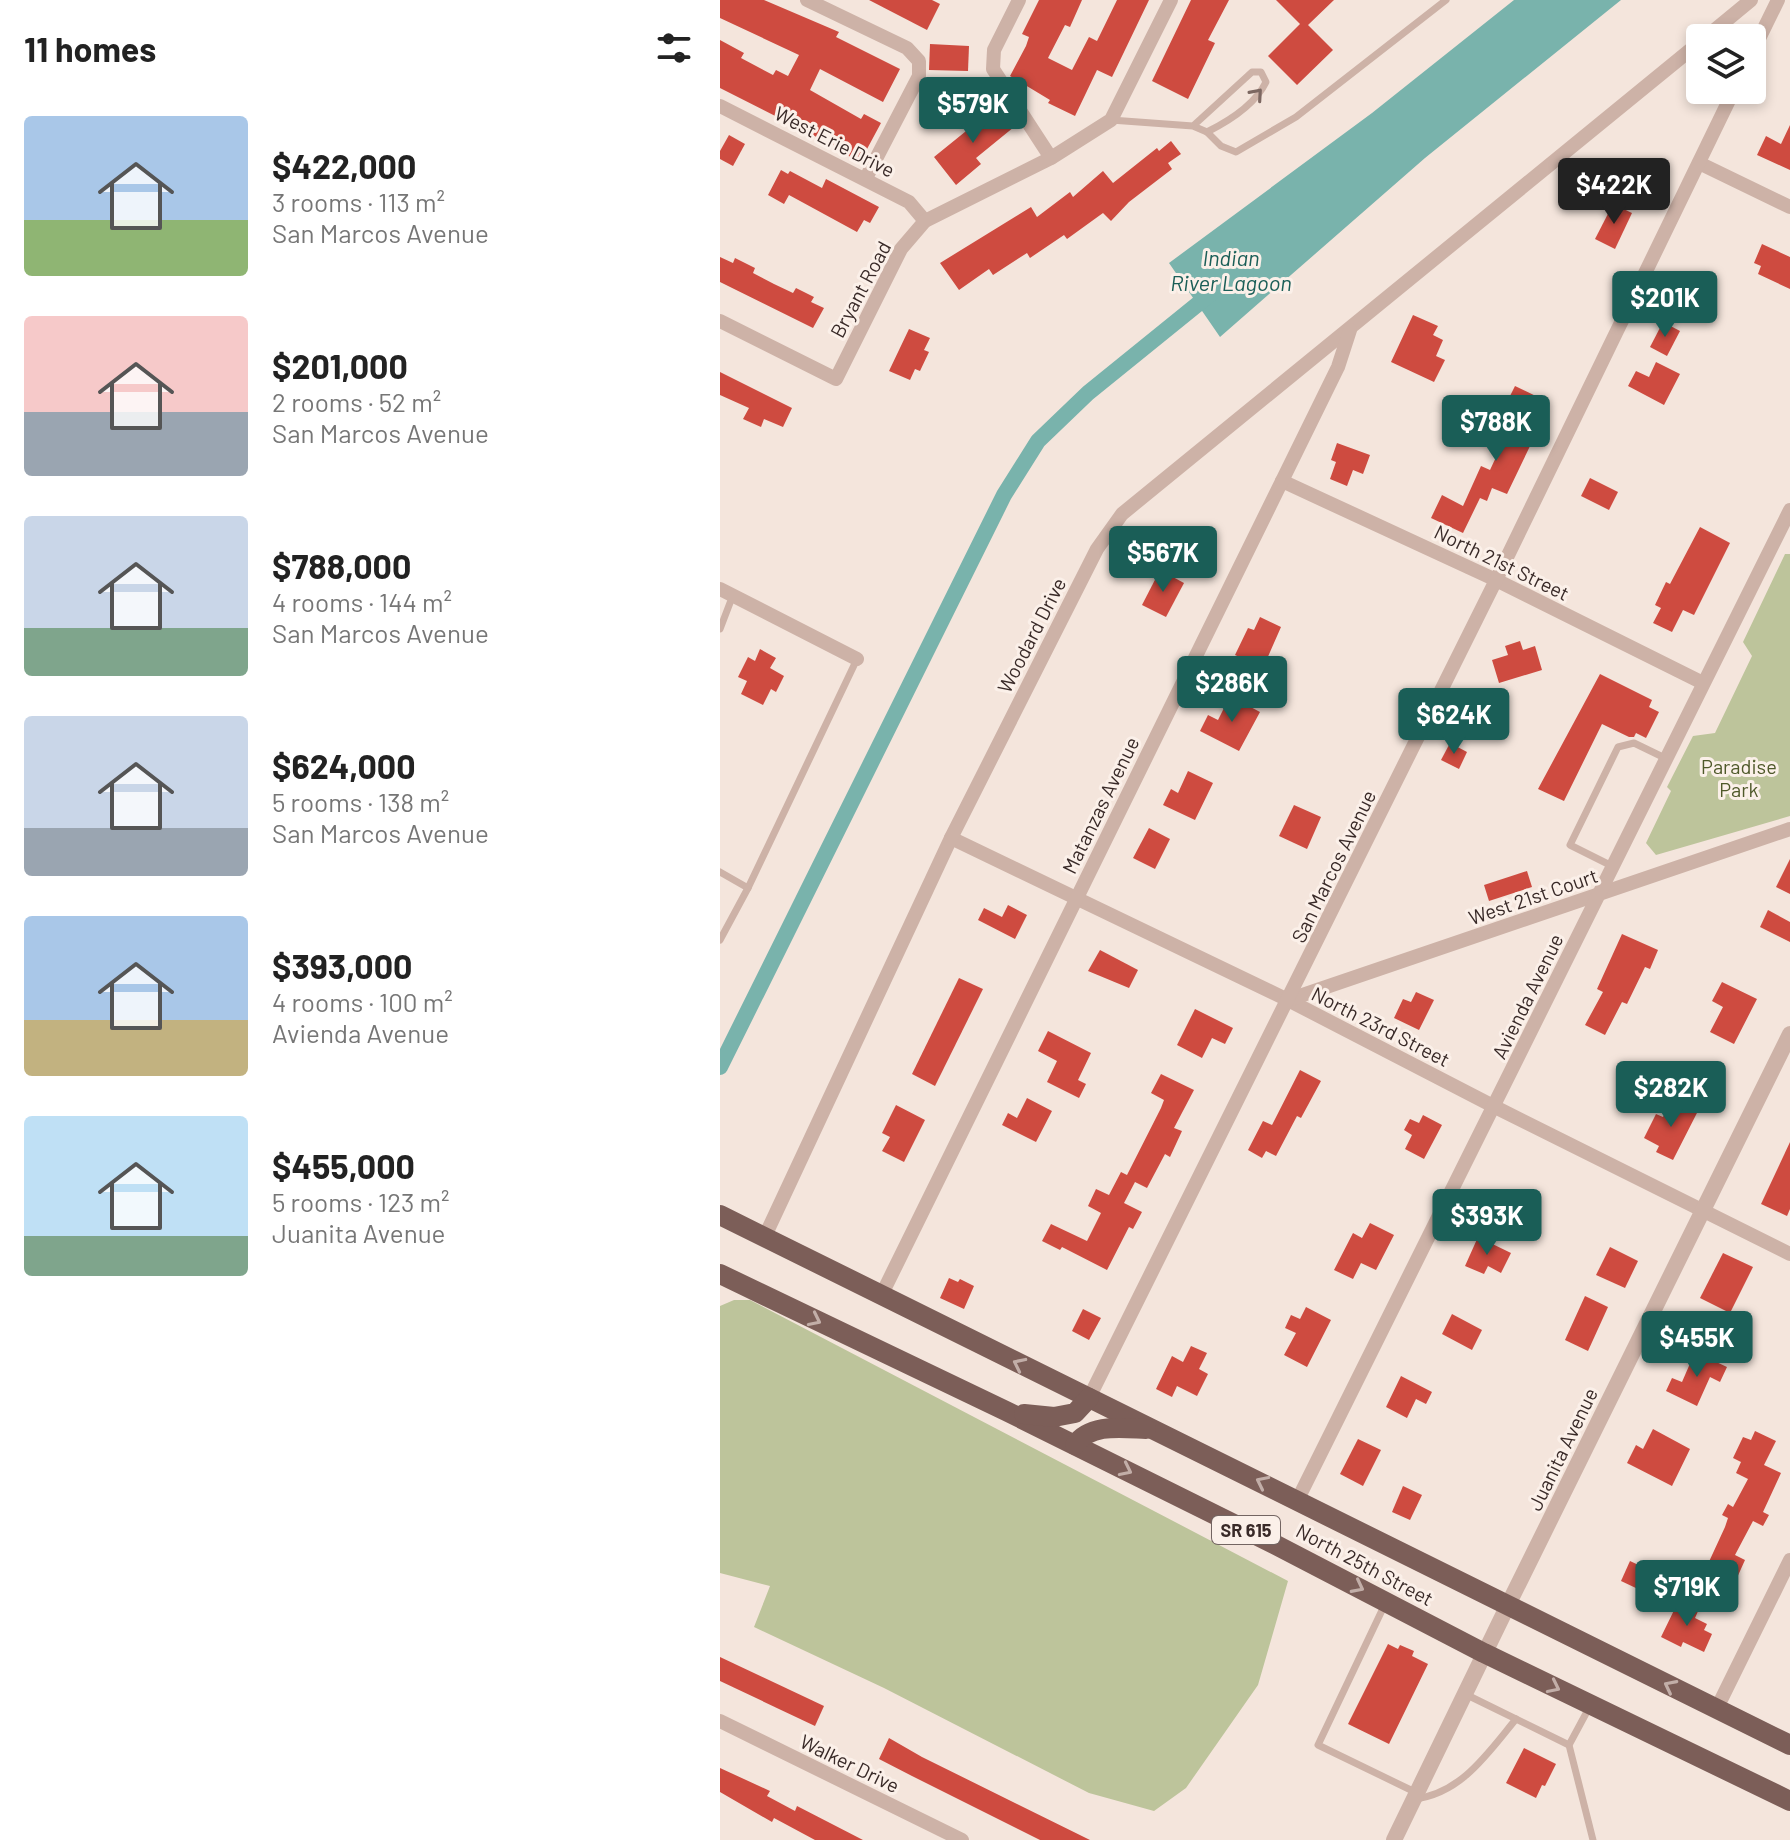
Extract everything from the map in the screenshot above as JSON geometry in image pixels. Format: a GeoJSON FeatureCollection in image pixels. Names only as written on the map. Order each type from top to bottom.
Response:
{"type":"FeatureCollection","features":[{"type":"Feature","properties":{"kind":"main road","name":"SR 615"},"geometry":{"type":"LineString","coordinates":[[720,1215],[765,1236]]}},
{"type":"Feature","properties":{"kind":"main road","name":"North 25th Street"},"geometry":{"type":"LineString","coordinates":[[765,1236],[1790,1745]]}},
{"type":"Feature","properties":{"kind":"main road","name":"North 25th Street"},"geometry":{"type":"LineString","coordinates":[[720,1274],[1006,1411],[1484,1653],[1790,1801]]}},
{"type":"Feature","properties":{"kind":"main road"},"geometry":{"type":"LineString","coordinates":[[1006,1411],[1054,1417],[1075,1413],[1089,1398]]}},
{"type":"Feature","properties":{"kind":"main road"},"geometry":{"type":"LineString","coordinates":[[1075,1445],[1081,1436],[1094,1430],[1154,1430]]}},
{"type":"Feature","properties":{"kind":"street"},"geometry":{"type":"LineString","coordinates":[[807,0],[907,48],[919,61],[919,76],[866,178]]}},
{"type":"Feature","properties":{"kind":"street"},"geometry":{"type":"LineString","coordinates":[[1019,0],[994,50],[993,69],[1051,158]]}},
{"type":"Feature","properties":{"kind":"street"},"geometry":{"type":"LineString","coordinates":[[925,221],[1051,158],[1111,120],[1171,0]]}},
{"type":"Feature","properties":{"kind":"street"},"geometry":{"type":"LineString","coordinates":[[1722,24],[1751,0]]}},
{"type":"Feature","properties":{"kind":"street"},"geometry":{"type":"LineString","coordinates":[[1766,24],[1778,0]]}},
{"type":"Feature","properties":{"kind":"street","name":"Woodard Drive"},"geometry":{"type":"LineString","coordinates":[[765,1236],[951,838],[1097,549],[1122,514],[1686,54]]}},
{"type":"Feature","properties":{"kind":"street","name":"San Marcos Avenue"},"geometry":{"type":"LineString","coordinates":[[1089,1398],[1496,580],[1727,104]]}},
{"type":"Feature","properties":{"kind":"street","name":"West Erie Drive"},"geometry":{"type":"LineString","coordinates":[[720,106],[909,202],[925,221]]}},
{"type":"Feature","properties":{"kind":"street"},"geometry":{"type":"LineString","coordinates":[[1699,163],[1790,207]]}},
{"type":"Feature","properties":{"kind":"street","name":"Bryant Road"},"geometry":{"type":"LineString","coordinates":[[720,321],[836,379],[901,249],[925,221]]}},
{"type":"Feature","properties":{"kind":"street","name":"Matanzas Avenue"},"geometry":{"type":"LineString","coordinates":[[881,1296],[1338,367],[1350,330]]}},
{"type":"Feature","properties":{"kind":"street","name":"North 21st Street"},"geometry":{"type":"LineString","coordinates":[[1282,481],[1496,580],[1703,683]]}},
{"type":"Feature","properties":{"kind":"street","name":"Avienda Avenue"},"geometry":{"type":"LineString","coordinates":[[1298,1499],[1790,510]]}},
{"type":"Feature","properties":{"kind":"street"},"geometry":{"type":"LineString","coordinates":[[726,592],[857,659]]}},
{"type":"Feature","properties":{"kind":"street","name":"West 21st Court"},"geometry":{"type":"LineString","coordinates":[[1288,1000],[1790,829]]}},
{"type":"Feature","properties":{"kind":"street","name":"North 23rd Street"},"geometry":{"type":"LineString","coordinates":[[951,838],[1288,1000],[1790,1254]]}},
{"type":"Feature","properties":{"kind":"street","name":"Juanita Avenue"},"geometry":{"type":"LineString","coordinates":[[1394,1840],[1790,1034]]}},
{"type":"Feature","properties":{"kind":"street"},"geometry":{"type":"LineString","coordinates":[[1716,1710],[1790,1560]]}},
{"type":"Feature","properties":{"kind":"street","name":"Walker Drive"},"geometry":{"type":"LineString","coordinates":[[720,1721],[962,1840]]}},
{"type":"Feature","properties":{"kind":"lane"},"geometry":{"type":"LineString","coordinates":[[1111,120],[1193,126],[1207,132],[1221,146],[1236,152],[1296,117],[1446,0]]}},
{"type":"Feature","properties":{"kind":"lane"},"geometry":{"type":"LineString","coordinates":[[1193,126],[1252,72],[1261,72],[1266,82],[1262,92],[1229,121],[1207,132]]}},
{"type":"Feature","properties":{"kind":"lane"},"geometry":{"type":"LineString","coordinates":[[720,629],[726,592]]}},
{"type":"Feature","properties":{"kind":"lane"},"geometry":{"type":"LineString","coordinates":[[720,940],[857,659]]}},
{"type":"Feature","properties":{"kind":"lane"},"geometry":{"type":"LineString","coordinates":[[1614,867],[1570,845],[1618,747],[1634,743],[1667,759]]}},
{"type":"Feature","properties":{"kind":"lane"},"geometry":{"type":"LineString","coordinates":[[720,872],[748,888]]}},
{"type":"Feature","properties":{"kind":"lane"},"geometry":{"type":"LineString","coordinates":[[1386,1602],[1318,1745],[1415,1796],[1447,1791],[1478,1766],[1516,1719]]}},
{"type":"Feature","properties":{"kind":"lane"},"geometry":{"type":"LineString","coordinates":[[1465,1694],[1569,1745]]}},
{"type":"Feature","properties":{"kind":"lane"},"geometry":{"type":"LineString","coordinates":[[1590,1705],[1569,1745],[1593,1840]]}},
{"type":"Feature","properties":{"kind":"green space","name":"Paradise Park"},"geometry":{"type":"Polygon","coordinates":[[[1785,554],[1790,554],[1790,816],[1656,855],[1646,843],[1671,791],[1667,787],[1693,736],[1715,733],[1752,656],[1743,642],[1785,554]]]}},
{"type":"Feature","properties":{"kind":"green space"},"geometry":{"type":"Polygon","coordinates":[[[734,1300],[750,1300],[1288,1581],[1258,1685],[1186,1788],[1154,1811],[1089,1793],[884,1688],[754,1627],[770,1586],[720,1573],[720,1306],[734,1300]]]}},
{"type":"Feature","properties":{"kind":"water","name":"Indian River Lagoon"},"geometry":{"type":"Polygon","coordinates":[[[1514,0],[1621,0],[1425,158],[1220,337],[1169,263],[1372,113],[1514,0]]]}},
{"type":"Feature","properties":{"kind":"building"},"geometry":{"type":"Polygon","coordinates":[[[720,0],[764,0],[839,32],[836,37],[900,69],[883,102],[820,69],[810,90],[861,119],[864,114],[881,123],[860,162],[720,88],[720,40],[744,53],[741,58],[773,75],[776,70],[788,76],[799,55],[720,18],[720,0]]]}},
{"type":"Feature","properties":{"kind":"building"},"geometry":{"type":"Polygon","coordinates":[[[869,0],[932,0],[940,4],[927,30],[869,0]]]}},
{"type":"Feature","properties":{"kind":"building"},"geometry":{"type":"Polygon","coordinates":[[[1039,0],[1082,0],[1070,27],[1065,25],[1048,58],[1072,70],[1089,37],[1097,41],[1117,0],[1149,0],[1112,77],[1097,70],[1075,116],[1048,103],[1050,100],[1010,76],[1026,46],[1029,37],[1022,34],[1039,0]]]}},
{"type":"Feature","properties":{"kind":"building"},"geometry":{"type":"Polygon","coordinates":[[[1191,0],[1229,0],[1208,40],[1215,43],[1188,99],[1152,81],[1191,0]]]}},
{"type":"Feature","properties":{"kind":"building"},"geometry":{"type":"Polygon","coordinates":[[[1276,0],[1334,0],[1308,25],[1333,50],[1297,85],[1268,56],[1300,24],[1276,0]]]}},
{"type":"Feature","properties":{"kind":"building"},"geometry":{"type":"Polygon","coordinates":[[[930,44],[969,46],[968,71],[929,70],[930,44]]]}},
{"type":"Feature","properties":{"kind":"building"},"geometry":{"type":"Polygon","coordinates":[[[997,106],[1014,127],[976,158],[981,164],[956,185],[934,157],[997,106]]]}},
{"type":"Feature","properties":{"kind":"building"},"geometry":{"type":"Polygon","coordinates":[[[1790,125],[1790,170],[1757,155],[1766,136],[1781,144],[1790,125]]]}},
{"type":"Feature","properties":{"kind":"building"},"geometry":{"type":"Polygon","coordinates":[[[729,135],[745,144],[733,166],[720,159],[720,151],[729,135]]]}},
{"type":"Feature","properties":{"kind":"building"},"geometry":{"type":"Polygon","coordinates":[[[1171,141],[1181,154],[1168,163],[1172,169],[1129,202],[1111,221],[1103,213],[1067,239],[1064,235],[1030,258],[1027,253],[993,275],[989,269],[959,290],[940,263],[1031,207],[1037,217],[1070,192],[1073,197],[1103,171],[1113,183],[1157,148],[1159,151],[1171,141]]]}},
{"type":"Feature","properties":{"kind":"building"},"geometry":{"type":"Polygon","coordinates":[[[781,170],[788,174],[790,171],[822,188],[826,179],[879,207],[870,223],[864,220],[857,232],[789,195],[784,204],[768,195],[781,170]]]}},
{"type":"Feature","properties":{"kind":"building"},"geometry":{"type":"Polygon","coordinates":[[[1613,204],[1632,213],[1615,249],[1595,239],[1613,204]]]}},
{"type":"Feature","properties":{"kind":"building"},"geometry":{"type":"Polygon","coordinates":[[[1762,244],[1790,257],[1790,289],[1758,274],[1761,266],[1754,263],[1762,244]]]}},
{"type":"Feature","properties":{"kind":"building"},"geometry":{"type":"Polygon","coordinates":[[[720,257],[733,263],[735,258],[755,268],[753,273],[774,284],[793,293],[796,288],[814,297],[811,302],[824,308],[813,328],[720,282],[720,257]]]}},
{"type":"Feature","properties":{"kind":"building"},"geometry":{"type":"Polygon","coordinates":[[[1413,315],[1438,326],[1433,335],[1443,340],[1436,356],[1445,360],[1434,382],[1391,362],[1413,315]]]}},
{"type":"Feature","properties":{"kind":"building"},"geometry":{"type":"Polygon","coordinates":[[[1663,322],[1680,331],[1667,356],[1650,347],[1663,322]]]}},
{"type":"Feature","properties":{"kind":"building"},"geometry":{"type":"Polygon","coordinates":[[[909,329],[930,338],[924,350],[929,352],[920,371],[915,369],[910,380],[889,371],[909,329]]]}},
{"type":"Feature","properties":{"kind":"building"},"geometry":{"type":"Polygon","coordinates":[[[1656,362],[1680,374],[1664,405],[1628,386],[1636,371],[1649,377],[1656,362]]]}},
{"type":"Feature","properties":{"kind":"building"},"geometry":{"type":"Polygon","coordinates":[[[720,372],[792,408],[783,427],[764,419],[761,427],[743,419],[749,408],[720,395],[720,372]]]}},
{"type":"Feature","properties":{"kind":"building"},"geometry":{"type":"Polygon","coordinates":[[[1515,386],[1544,400],[1524,441],[1531,444],[1507,494],[1492,488],[1487,501],[1480,498],[1463,533],[1431,518],[1442,495],[1463,506],[1481,466],[1490,470],[1503,442],[1507,444],[1517,422],[1501,414],[1515,386]]]}},
{"type":"Feature","properties":{"kind":"building"},"geometry":{"type":"Polygon","coordinates":[[[1337,443],[1370,455],[1363,474],[1353,470],[1347,486],[1330,479],[1336,462],[1331,460],[1337,443]]]}},
{"type":"Feature","properties":{"kind":"building"},"geometry":{"type":"Polygon","coordinates":[[[1590,478],[1618,492],[1609,510],[1581,496],[1590,478]]]}},
{"type":"Feature","properties":{"kind":"building"},"geometry":{"type":"Polygon","coordinates":[[[1700,527],[1730,543],[1694,615],[1683,610],[1672,632],[1653,623],[1661,608],[1655,605],[1666,582],[1670,584],[1700,527]]]}},
{"type":"Feature","properties":{"kind":"building"},"geometry":{"type":"Polygon","coordinates":[[[1160,570],[1184,583],[1166,617],[1142,605],[1160,570]]]}},
{"type":"Feature","properties":{"kind":"building"},"geometry":{"type":"Polygon","coordinates":[[[1260,617],[1281,627],[1263,668],[1235,655],[1248,628],[1254,630],[1260,617]]]}},
{"type":"Feature","properties":{"kind":"building"},"geometry":{"type":"Polygon","coordinates":[[[1520,641],[1523,650],[1535,646],[1542,670],[1499,683],[1492,660],[1508,655],[1505,646],[1520,641]]]}},
{"type":"Feature","properties":{"kind":"building"},"geometry":{"type":"Polygon","coordinates":[[[760,649],[776,658],[770,668],[784,676],[776,692],[771,689],[763,705],[741,694],[747,681],[738,677],[748,657],[755,661],[760,649]]]}},
{"type":"Feature","properties":{"kind":"building"},"geometry":{"type":"Polygon","coordinates":[[[1600,674],[1652,700],[1649,707],[1659,712],[1646,738],[1636,733],[1634,737],[1629,737],[1602,724],[1564,801],[1538,789],[1600,674]]]}},
{"type":"Feature","properties":{"kind":"building"},"geometry":{"type":"Polygon","coordinates":[[[1230,696],[1260,712],[1239,751],[1200,731],[1208,715],[1218,720],[1230,696]]]}},
{"type":"Feature","properties":{"kind":"building"},"geometry":{"type":"Polygon","coordinates":[[[1450,743],[1467,752],[1459,769],[1441,760],[1450,743]]]}},
{"type":"Feature","properties":{"kind":"building"},"geometry":{"type":"Polygon","coordinates":[[[1188,771],[1213,783],[1195,820],[1163,805],[1171,789],[1178,793],[1188,771]]]}},
{"type":"Feature","properties":{"kind":"building"},"geometry":{"type":"Polygon","coordinates":[[[1294,805],[1321,817],[1307,849],[1279,836],[1294,805]]]}},
{"type":"Feature","properties":{"kind":"building"},"geometry":{"type":"Polygon","coordinates":[[[1149,828],[1170,839],[1155,869],[1133,858],[1149,828]]]}},
{"type":"Feature","properties":{"kind":"building"},"geometry":{"type":"Polygon","coordinates":[[[1790,859],[1790,894],[1776,887],[1790,859]]]}},
{"type":"Feature","properties":{"kind":"building"},"geometry":{"type":"Polygon","coordinates":[[[1527,871],[1532,887],[1489,901],[1484,885],[1527,871]]]}},
{"type":"Feature","properties":{"kind":"building"},"geometry":{"type":"Polygon","coordinates":[[[1008,905],[1027,915],[1015,939],[978,920],[984,908],[1002,917],[1008,905]]]}},
{"type":"Feature","properties":{"kind":"building"},"geometry":{"type":"Polygon","coordinates":[[[1768,910],[1790,922],[1790,942],[1760,927],[1768,910]]]}},
{"type":"Feature","properties":{"kind":"building"},"geometry":{"type":"Polygon","coordinates":[[[1622,934],[1658,950],[1650,969],[1645,967],[1627,1004],[1622,1002],[1605,1035],[1585,1025],[1603,992],[1597,989],[1622,934]]]}},
{"type":"Feature","properties":{"kind":"building"},"geometry":{"type":"Polygon","coordinates":[[[1100,950],[1138,970],[1129,988],[1088,971],[1100,950]]]}},
{"type":"Feature","properties":{"kind":"building"},"geometry":{"type":"Polygon","coordinates":[[[959,978],[983,989],[935,1086],[912,1074],[959,978]]]}},
{"type":"Feature","properties":{"kind":"building"},"geometry":{"type":"Polygon","coordinates":[[[1722,982],[1757,999],[1734,1044],[1710,1032],[1723,1007],[1712,1001],[1722,982]]]}},
{"type":"Feature","properties":{"kind":"building"},"geometry":{"type":"Polygon","coordinates":[[[1416,992],[1434,1000],[1419,1030],[1394,1018],[1403,999],[1411,1002],[1416,992]]]}},
{"type":"Feature","properties":{"kind":"building"},"geometry":{"type":"Polygon","coordinates":[[[1195,1009],[1233,1028],[1225,1044],[1212,1038],[1202,1058],[1177,1045],[1195,1009]]]}},
{"type":"Feature","properties":{"kind":"building"},"geometry":{"type":"Polygon","coordinates":[[[1048,1031],[1091,1053],[1078,1080],[1086,1084],[1079,1098],[1047,1082],[1057,1061],[1038,1051],[1048,1031]]]}},
{"type":"Feature","properties":{"kind":"building"},"geometry":{"type":"Polygon","coordinates":[[[1300,1070],[1321,1081],[1301,1118],[1297,1116],[1276,1156],[1266,1151],[1262,1158],[1248,1150],[1263,1121],[1272,1125],[1300,1070]]]}},
{"type":"Feature","properties":{"kind":"building"},"geometry":{"type":"Polygon","coordinates":[[[1161,1074],[1194,1090],[1174,1128],[1182,1131],[1170,1157],[1165,1154],[1147,1188],[1135,1182],[1124,1203],[1142,1212],[1133,1229],[1129,1227],[1107,1270],[1062,1247],[1060,1250],[1042,1241],[1051,1224],[1087,1241],[1101,1213],[1088,1206],[1096,1189],[1109,1195],[1121,1172],[1127,1175],[1161,1108],[1164,1100],[1151,1093],[1161,1074]]]}},
{"type":"Feature","properties":{"kind":"building"},"geometry":{"type":"Polygon","coordinates":[[[1027,1098],[1052,1111],[1036,1142],[1002,1125],[1008,1113],[1017,1118],[1027,1098]]]}},
{"type":"Feature","properties":{"kind":"building"},"geometry":{"type":"Polygon","coordinates":[[[1682,1100],[1699,1109],[1673,1160],[1656,1152],[1659,1146],[1644,1138],[1656,1114],[1663,1117],[1667,1108],[1675,1113],[1682,1100]]]}},
{"type":"Feature","properties":{"kind":"building"},"geometry":{"type":"Polygon","coordinates":[[[896,1105],[925,1120],[904,1162],[882,1151],[890,1137],[882,1133],[896,1105]]]}},
{"type":"Feature","properties":{"kind":"building"},"geometry":{"type":"Polygon","coordinates":[[[1423,1115],[1442,1125],[1424,1159],[1405,1149],[1412,1135],[1404,1130],[1410,1119],[1419,1123],[1423,1115]]]}},
{"type":"Feature","properties":{"kind":"building"},"geometry":{"type":"Polygon","coordinates":[[[1790,1142],[1790,1209],[1787,1216],[1761,1204],[1790,1142]]]}},
{"type":"Feature","properties":{"kind":"building"},"geometry":{"type":"Polygon","coordinates":[[[1370,1223],[1394,1235],[1376,1270],[1361,1263],[1353,1279],[1334,1270],[1353,1233],[1362,1238],[1370,1223]]]}},
{"type":"Feature","properties":{"kind":"building"},"geometry":{"type":"Polygon","coordinates":[[[1478,1237],[1511,1253],[1501,1273],[1488,1266],[1484,1274],[1465,1266],[1478,1237]]]}},
{"type":"Feature","properties":{"kind":"building"},"geometry":{"type":"Polygon","coordinates":[[[1610,1247],[1638,1261],[1625,1288],[1596,1275],[1610,1247]]]}},
{"type":"Feature","properties":{"kind":"building"},"geometry":{"type":"Polygon","coordinates":[[[1723,1253],[1753,1267],[1730,1313],[1700,1298],[1723,1253]]]}},
{"type":"Feature","properties":{"kind":"building"},"geometry":{"type":"Polygon","coordinates":[[[949,1278],[958,1282],[960,1279],[974,1286],[964,1309],[940,1298],[949,1278]]]}},
{"type":"Feature","properties":{"kind":"building"},"geometry":{"type":"Polygon","coordinates":[[[1585,1296],[1608,1307],[1588,1351],[1565,1340],[1585,1296]]]}},
{"type":"Feature","properties":{"kind":"building"},"geometry":{"type":"Polygon","coordinates":[[[1306,1307],[1331,1320],[1307,1367],[1284,1355],[1296,1333],[1285,1328],[1291,1315],[1300,1319],[1306,1307]]]}},
{"type":"Feature","properties":{"kind":"building"},"geometry":{"type":"Polygon","coordinates":[[[1083,1309],[1101,1318],[1089,1340],[1072,1331],[1083,1309]]]}},
{"type":"Feature","properties":{"kind":"building"},"geometry":{"type":"Polygon","coordinates":[[[1452,1314],[1482,1330],[1472,1350],[1442,1334],[1452,1314]]]}},
{"type":"Feature","properties":{"kind":"building"},"geometry":{"type":"Polygon","coordinates":[[[1191,1346],[1207,1353],[1199,1369],[1208,1374],[1197,1396],[1177,1386],[1172,1397],[1156,1389],[1172,1356],[1183,1362],[1191,1346]]]}},
{"type":"Feature","properties":{"kind":"building"},"geometry":{"type":"Polygon","coordinates":[[[1695,1352],[1727,1367],[1720,1382],[1710,1377],[1697,1406],[1666,1391],[1672,1378],[1682,1382],[1695,1352]]]}},
{"type":"Feature","properties":{"kind":"building"},"geometry":{"type":"Polygon","coordinates":[[[1401,1376],[1432,1392],[1426,1404],[1416,1399],[1407,1418],[1386,1407],[1401,1376]]]}},
{"type":"Feature","properties":{"kind":"building"},"geometry":{"type":"Polygon","coordinates":[[[1653,1429],[1690,1449],[1672,1486],[1627,1463],[1636,1445],[1643,1449],[1653,1429]]]}},
{"type":"Feature","properties":{"kind":"building"},"geometry":{"type":"Polygon","coordinates":[[[1755,1431],[1776,1441],[1764,1465],[1781,1473],[1763,1512],[1769,1515],[1763,1526],[1753,1521],[1735,1555],[1745,1560],[1736,1580],[1707,1566],[1728,1518],[1722,1515],[1728,1504],[1733,1507],[1748,1479],[1736,1473],[1741,1462],[1733,1458],[1743,1437],[1751,1440],[1755,1431]]]}},
{"type":"Feature","properties":{"kind":"building"},"geometry":{"type":"Polygon","coordinates":[[[1358,1439],[1381,1450],[1363,1486],[1340,1474],[1358,1439]]]}},
{"type":"Feature","properties":{"kind":"building"},"geometry":{"type":"Polygon","coordinates":[[[1403,1486],[1422,1495],[1410,1520],[1392,1512],[1403,1486]]]}},
{"type":"Feature","properties":{"kind":"building"},"geometry":{"type":"Polygon","coordinates":[[[1630,1561],[1647,1569],[1638,1589],[1621,1581],[1630,1561]]]}},
{"type":"Feature","properties":{"kind":"building"},"geometry":{"type":"Polygon","coordinates":[[[1679,1600],[1699,1609],[1695,1618],[1707,1624],[1704,1630],[1712,1634],[1704,1652],[1683,1642],[1681,1647],[1661,1637],[1679,1600]]]}},
{"type":"Feature","properties":{"kind":"building"},"geometry":{"type":"Polygon","coordinates":[[[1388,1644],[1414,1651],[1412,1656],[1428,1664],[1389,1744],[1348,1724],[1388,1644]]]}},
{"type":"Feature","properties":{"kind":"building"},"geometry":{"type":"Polygon","coordinates":[[[720,1657],[824,1706],[815,1726],[720,1681],[720,1657]]]}},
{"type":"Feature","properties":{"kind":"building"},"geometry":{"type":"Polygon","coordinates":[[[889,1738],[1090,1840],[1040,1840],[912,1776],[879,1759],[889,1738]]]}},
{"type":"Feature","properties":{"kind":"building"},"geometry":{"type":"Polygon","coordinates":[[[1524,1748],[1556,1764],[1536,1798],[1506,1783],[1524,1748]]]}},
{"type":"Feature","properties":{"kind":"building"},"geometry":{"type":"Polygon","coordinates":[[[720,1768],[770,1791],[767,1796],[795,1811],[797,1806],[863,1840],[815,1840],[774,1818],[772,1822],[720,1792],[720,1768]]]}},
{"type":"Feature","properties":{"kind":"waterway"},"geometry":{"type":"LineString","coordinates":[[720,1067],[1004,495],[1038,441],[1088,393],[1214,291]]}}]}
